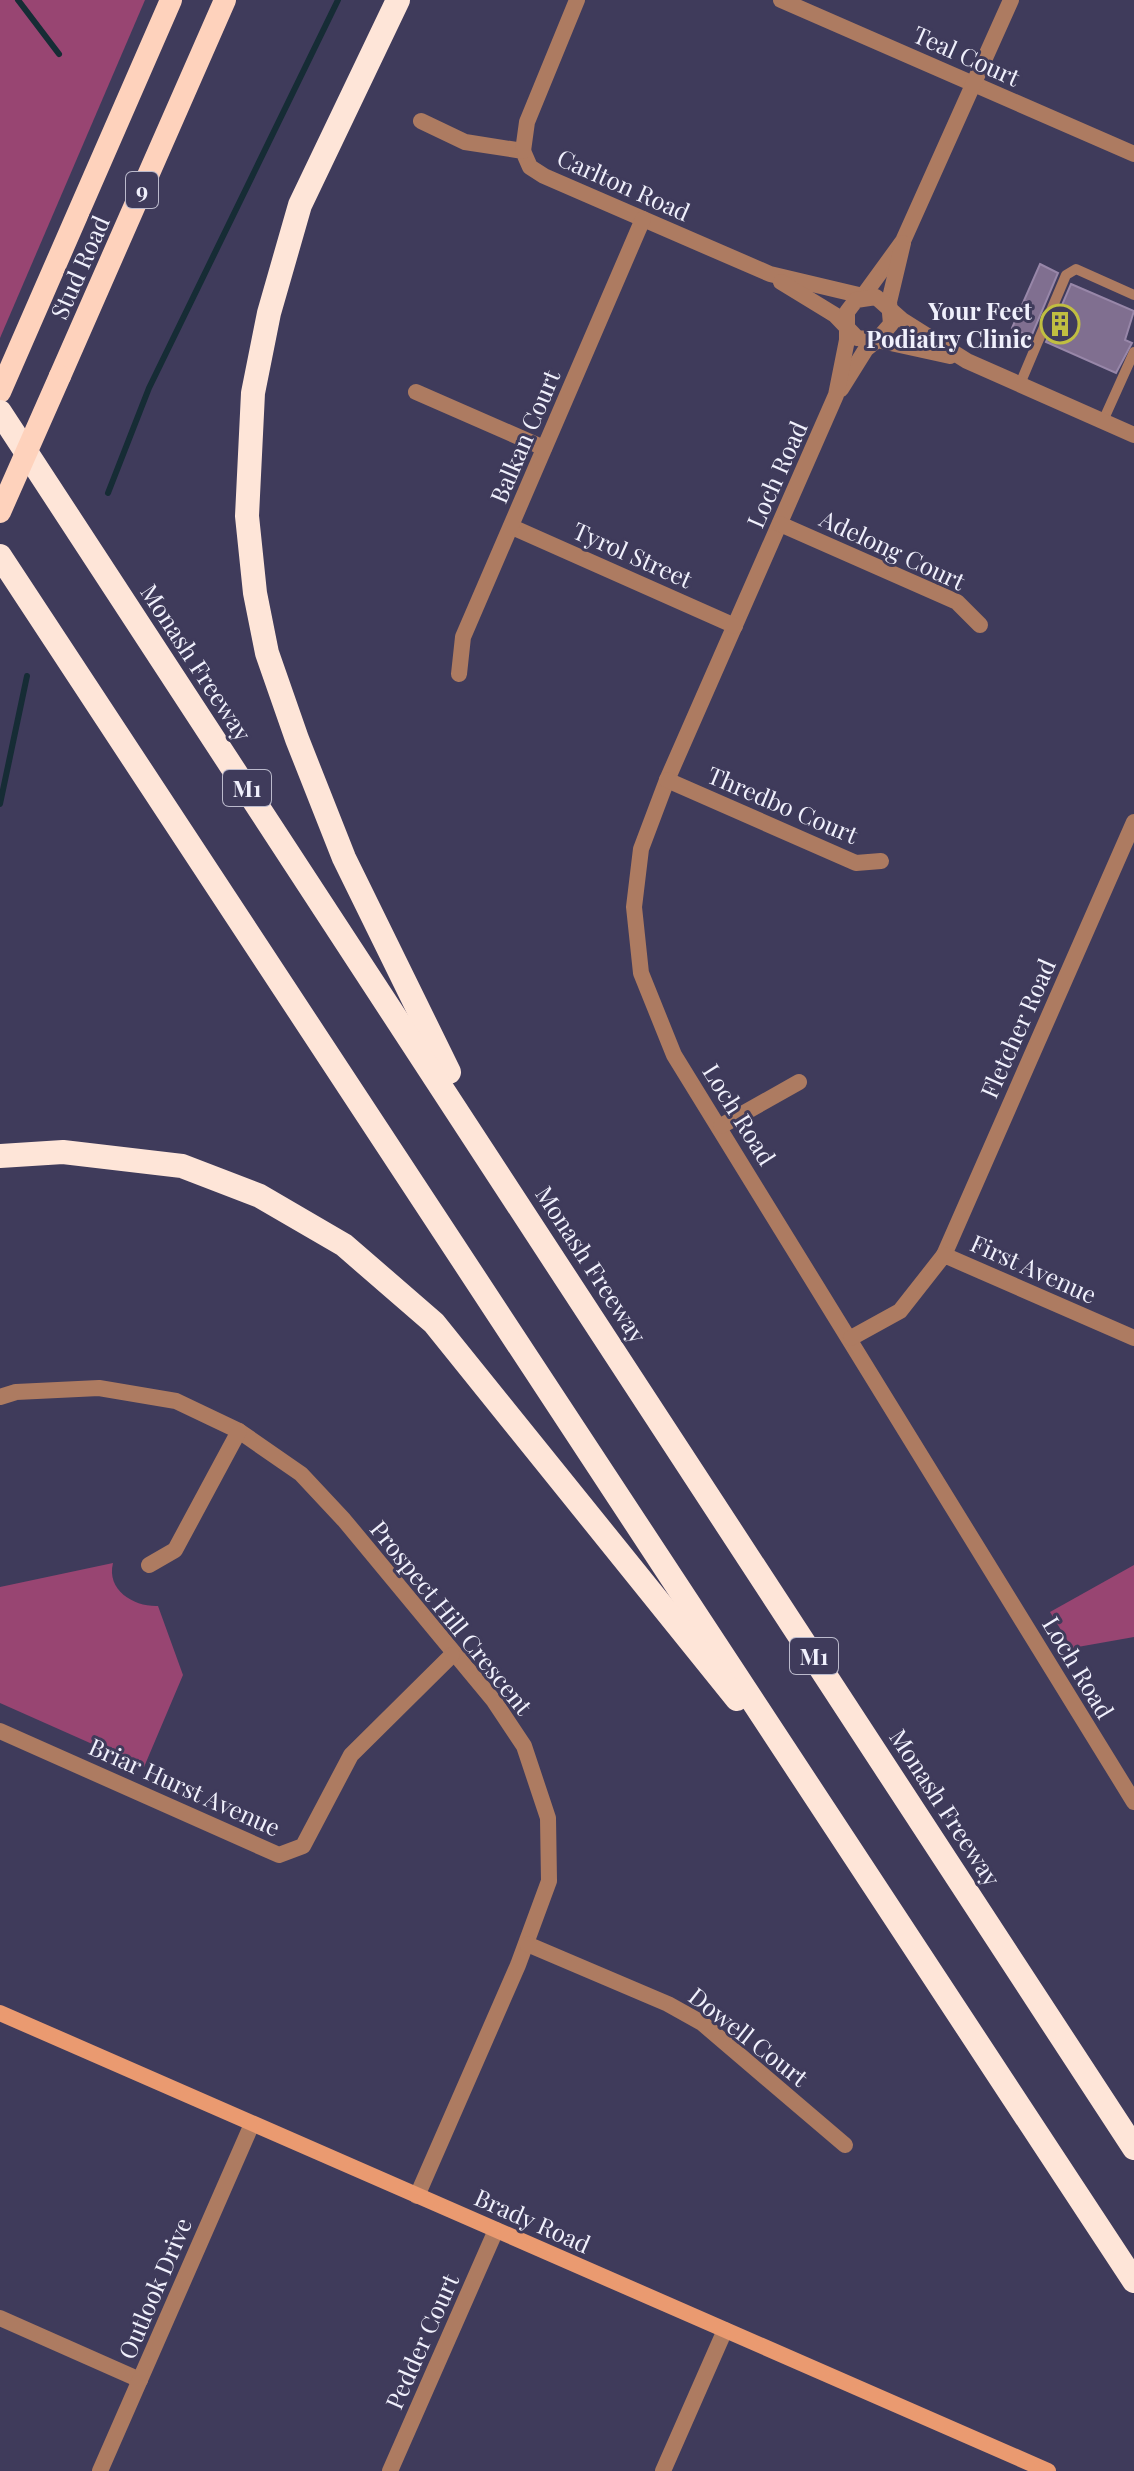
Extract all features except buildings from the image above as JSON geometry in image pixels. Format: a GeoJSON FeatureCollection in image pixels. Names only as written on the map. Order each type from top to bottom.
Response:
{"type":"FeatureCollection","features":[{"type":"Feature","properties":{"kind":"highway","name":"Stud Road"},"geometry":{"type":"LineString","coordinates":[[0,392],[171,0]]}},
{"type":"Feature","properties":{"kind":"highway","name":"Stud Road"},"geometry":{"type":"LineString","coordinates":[[0,512],[225,0]]}},
{"type":"Feature","properties":{"kind":"highway"},"geometry":{"type":"LineString","coordinates":[[367,58],[380,0]]}},
{"type":"Feature","properties":{"kind":"highway"},"geometry":{"type":"LineString","coordinates":[[398,0],[367,58],[300,205],[269,313],[252,409],[247,516],[255,593],[267,653],[344,858],[494,1164]]}},
{"type":"Feature","properties":{"kind":"highway","name":"Monash Freeway"},"geometry":{"type":"LineString","coordinates":[[0,412],[1134,2148]]}},
{"type":"Feature","properties":{"kind":"highway"},"geometry":{"type":"LineString","coordinates":[[0,556],[1134,2281]]}},
{"type":"Feature","properties":{"kind":"highway"},"geometry":{"type":"LineString","coordinates":[[0,1156],[63,1152],[182,1166],[260,1196],[344,1245],[434,1323],[831,1816]]}},
{"type":"Feature","properties":{"kind":"main road","name":"Brady Road"},"geometry":{"type":"LineString","coordinates":[[0,2013],[1048,2471]]}},
{"type":"Feature","properties":{"kind":"street"},"geometry":{"type":"LineString","coordinates":[[523,151],[527,122],[577,0]]}},
{"type":"Feature","properties":{"kind":"street","name":"Teal Court"},"geometry":{"type":"LineString","coordinates":[[781,0],[1134,154]]}},
{"type":"Feature","properties":{"kind":"street"},"geometry":{"type":"LineString","coordinates":[[877,340],[891,324],[889,302],[903,241],[1011,0]]}},
{"type":"Feature","properties":{"kind":"street","name":"Carlton Road"},"geometry":{"type":"LineString","coordinates":[[421,121],[465,142],[523,151],[530,167],[544,176],[770,274],[863,296]]}},
{"type":"Feature","properties":{"kind":"street","name":"Balkan Court"},"geometry":{"type":"LineString","coordinates":[[459,674],[463,637],[643,219]]}},
{"type":"Feature","properties":{"kind":"street"},"geometry":{"type":"LineString","coordinates":[[903,241],[863,296],[847,312],[848,327],[864,341],[877,340],[967,361]]}},
{"type":"Feature","properties":{"kind":"street","name":"Carlton Road"},"geometry":{"type":"LineString","coordinates":[[770,274],[848,327]]}},
{"type":"Feature","properties":{"kind":"street"},"geometry":{"type":"LineString","coordinates":[[863,296],[876,297],[890,310],[967,361],[1134,435]]}},
{"type":"Feature","properties":{"kind":"street","name":"Loch Road"},"geometry":{"type":"LineString","coordinates":[[836,395],[848,327]]}},
{"type":"Feature","properties":{"kind":"street","name":"Loch Road"},"geometry":{"type":"LineString","coordinates":[[877,340],[866,349],[836,395],[667,780],[641,849],[634,907],[641,973],[674,1055],[721,1126],[1134,1802]]}},
{"type":"Feature","properties":{"kind":"street"},"geometry":{"type":"LineString","coordinates":[[416,392],[544,448]]}},
{"type":"Feature","properties":{"kind":"street","name":"Adelong Court"},"geometry":{"type":"LineString","coordinates":[[780,524],[957,602],[980,625]]}},
{"type":"Feature","properties":{"kind":"street","name":"Tyrol Street"},"geometry":{"type":"LineString","coordinates":[[512,527],[735,626]]}},
{"type":"Feature","properties":{"kind":"street","name":"Thredbo Court"},"geometry":{"type":"LineString","coordinates":[[667,780],[856,863],[881,861]]}},
{"type":"Feature","properties":{"kind":"street","name":"Fletcher Road"},"geometry":{"type":"LineString","coordinates":[[944,1255],[1134,822]]}},
{"type":"Feature","properties":{"kind":"street"},"geometry":{"type":"LineString","coordinates":[[721,1126],[799,1082]]}},
{"type":"Feature","properties":{"kind":"street","name":"First Avenue"},"geometry":{"type":"LineString","coordinates":[[851,1338],[900,1311],[944,1255],[1134,1338]]}},
{"type":"Feature","properties":{"kind":"street","name":"Prospect Hill Crescent"},"geometry":{"type":"LineString","coordinates":[[0,1397],[16,1392],[99,1388],[176,1401],[239,1431],[301,1474],[344,1520],[452,1655],[494,1701],[524,1746],[548,1818],[549,1881],[527,1944],[417,2196]]}},
{"type":"Feature","properties":{"kind":"street"},"geometry":{"type":"LineString","coordinates":[[149,1565],[175,1550],[239,1431]]}},
{"type":"Feature","properties":{"kind":"street","name":"Briar Hurst Avenue"},"geometry":{"type":"LineString","coordinates":[[0,1731],[279,1855],[303,1846],[351,1755],[452,1655]]}},
{"type":"Feature","properties":{"kind":"street","name":"Dowell Court"},"geometry":{"type":"LineString","coordinates":[[527,1944],[668,2004],[702,2023],[845,2145]]}},
{"type":"Feature","properties":{"kind":"street","name":"Outlook Drive"},"geometry":{"type":"LineString","coordinates":[[100,2471],[252,2124]]}},
{"type":"Feature","properties":{"kind":"street","name":"Pedder Court"},"geometry":{"type":"LineString","coordinates":[[390,2471],[496,2230]]}},
{"type":"Feature","properties":{"kind":"street"},"geometry":{"type":"LineString","coordinates":[[0,2318],[140,2380]]}},
{"type":"Feature","properties":{"kind":"street"},"geometry":{"type":"LineString","coordinates":[[663,2471],[725,2330]]}},
{"type":"Feature","properties":{"kind":"lane"},"geometry":{"type":"LineString","coordinates":[[1020,384],[1066,275],[1076,269],[1134,295]]}},
{"type":"Feature","properties":{"kind":"lane"},"geometry":{"type":"LineString","coordinates":[[1103,421],[1134,352]]}},
{"type":"Feature","properties":{"kind":"shaded area"},"geometry":{"type":"Polygon","coordinates":[[[0,0],[145,0],[0,338],[0,0]]]}},
{"type":"Feature","properties":{"kind":"shaded area"},"geometry":{"type":"Polygon","coordinates":[[[113,1563],[114,1582],[124,1595],[140,1604],[158,1606],[183,1675],[144,1767],[0,1703],[0,1587],[113,1563]]]}},
{"type":"Feature","properties":{"kind":"shaded area"},"geometry":{"type":"Polygon","coordinates":[[[1134,1565],[1134,1637],[1072,1648],[1050,1612],[1134,1565]]]}},
{"type":"Feature","properties":{"kind":"waterway"},"geometry":{"type":"LineString","coordinates":[[18,0],[59,54]]}},
{"type":"Feature","properties":{"kind":"waterway"},"geometry":{"type":"LineString","coordinates":[[108,493],[149,388],[338,0]]}},
{"type":"Feature","properties":{"kind":"waterway"},"geometry":{"type":"LineString","coordinates":[[0,804],[27,676]]}},
{"type":"Feature","properties":{"kind":"place","name":"Your Feet Podiatry Clinic"},"geometry":{"type":"Point","coordinates":[1060,324]}}]}
